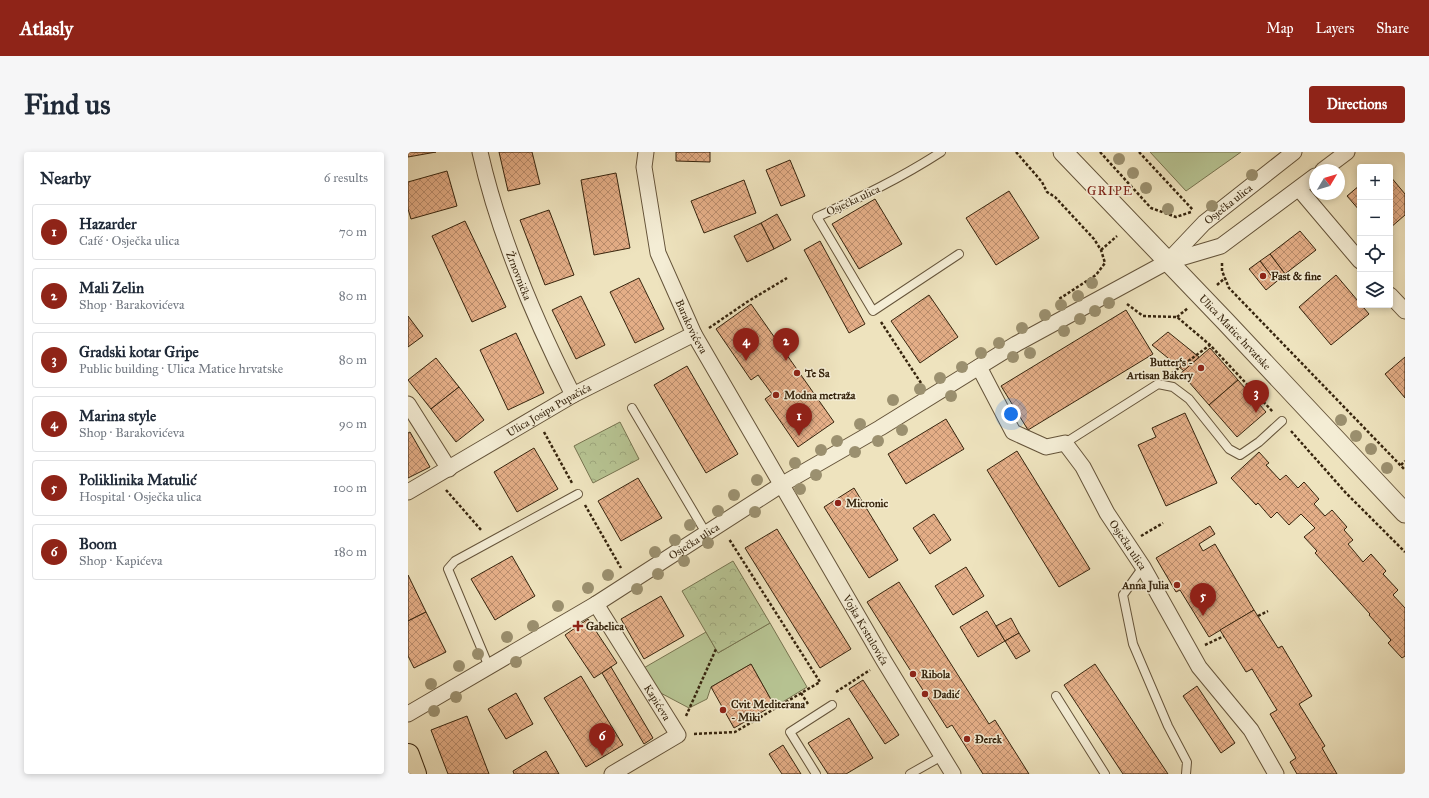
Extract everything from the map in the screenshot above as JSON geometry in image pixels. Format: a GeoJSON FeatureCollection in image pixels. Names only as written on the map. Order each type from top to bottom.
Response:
{"type":"FeatureCollection","features":[{"type":"Feature","properties":{"kind":"main road"},"geometry":{"type":"LineString","coordinates":[[408,755],[415,774]]}},
{"type":"Feature","properties":{"kind":"street","name":"Žrnovnička"},"geometry":{"type":"LineString","coordinates":[[480,152],[499,222],[556,362],[573,395]]}},
{"type":"Feature","properties":{"kind":"street","name":"Barakovićeva"},"geometry":{"type":"LineString","coordinates":[[646,152],[644,167],[658,253],[694,334],[781,484]]}},
{"type":"Feature","properties":{"kind":"street","name":"Ulica Matice hrvatske"},"geometry":{"type":"LineString","coordinates":[[1063,152],[1225,321],[1405,513]]}},
{"type":"Feature","properties":{"kind":"street","name":"Osječka ulica"},"geometry":{"type":"LineString","coordinates":[[1167,262],[1204,223],[1294,152]]}},
{"type":"Feature","properties":{"kind":"street"},"geometry":{"type":"LineString","coordinates":[[1331,164],[1347,152]]}},
{"type":"Feature","properties":{"kind":"street","name":"Osječka ulica"},"geometry":{"type":"LineString","coordinates":[[408,714],[596,604],[781,484],[880,428],[1016,344],[1167,262],[1221,246],[1309,181]]}},
{"type":"Feature","properties":{"kind":"street"},"geometry":{"type":"LineString","coordinates":[[1299,189],[1357,257]]}},
{"type":"Feature","properties":{"kind":"street"},"geometry":{"type":"LineString","coordinates":[[1393,298],[1405,311]]}},
{"type":"Feature","properties":{"kind":"street","name":"Ulica Josipa Pupačića"},"geometry":{"type":"LineString","coordinates":[[408,492],[573,395],[694,334]]}},
{"type":"Feature","properties":{"kind":"street"},"geometry":{"type":"LineString","coordinates":[[979,367],[1013,432],[1046,447],[1065,443]]}},
{"type":"Feature","properties":{"kind":"street"},"geometry":{"type":"LineString","coordinates":[[408,404],[449,469]]}},
{"type":"Feature","properties":{"kind":"street","name":"Osječka ulica"},"geometry":{"type":"LineString","coordinates":[[1065,443],[1082,467],[1107,513],[1143,567],[1199,667],[1251,730],[1276,774]]}},
{"type":"Feature","properties":{"kind":"street","name":"Vojka Krstulovića"},"geometry":{"type":"LineString","coordinates":[[781,484],[884,661],[953,774]]}},
{"type":"Feature","properties":{"kind":"street","name":"Kapićeva"},"geometry":{"type":"LineString","coordinates":[[596,604],[678,735]]}},
{"type":"Feature","properties":{"kind":"street"},"geometry":{"type":"LineString","coordinates":[[612,774],[678,735]]}},
{"type":"Feature","properties":{"kind":"lane","name":"Osječka ulica"},"geometry":{"type":"LineString","coordinates":[[873,311],[817,217],[884,186],[914,170],[941,152]]}},
{"type":"Feature","properties":{"kind":"lane"},"geometry":{"type":"LineString","coordinates":[[873,311],[959,254]]}},
{"type":"Feature","properties":{"kind":"lane"},"geometry":{"type":"LineString","coordinates":[[1065,443],[1158,384],[1173,387],[1189,399],[1229,449],[1240,455],[1259,442],[1282,421]]}},
{"type":"Feature","properties":{"kind":"lane"},"geometry":{"type":"LineString","coordinates":[[632,408],[706,533]]}},
{"type":"Feature","properties":{"kind":"lane"},"geometry":{"type":"LineString","coordinates":[[489,667],[448,569],[455,561],[578,494]]}},
{"type":"Feature","properties":{"kind":"lane"},"geometry":{"type":"LineString","coordinates":[[1143,567],[1123,595],[1133,644],[1168,726],[1187,762],[1186,774]]}},
{"type":"Feature","properties":{"kind":"lane"},"geometry":{"type":"LineString","coordinates":[[1056,696],[1104,774]]}},
{"type":"Feature","properties":{"kind":"lane"},"geometry":{"type":"LineString","coordinates":[[816,774],[790,732],[832,705]]}},
{"type":"Feature","properties":{"kind":"lane"},"geometry":{"type":"LineString","coordinates":[[910,774],[942,756]]}},
{"type":"Feature","properties":{"kind":"path"},"geometry":{"type":"LineString","coordinates":[[1016,152],[1042,182],[1046,192],[1056,197],[1094,239],[1101,250],[1105,263],[1096,275],[1074,291],[1054,302]]}},
{"type":"Feature","properties":{"kind":"path"},"geometry":{"type":"LineString","coordinates":[[1100,152],[1151,208],[1176,217],[1194,210],[1139,152]]}},
{"type":"Feature","properties":{"kind":"path"},"geometry":{"type":"LineString","coordinates":[[1221,246],[1222,271],[1229,288],[1405,470]]}},
{"type":"Feature","properties":{"kind":"path"},"geometry":{"type":"LineString","coordinates":[[702,349],[716,342],[708,328],[787,278]]}},
{"type":"Feature","properties":{"kind":"path"},"geometry":{"type":"LineString","coordinates":[[1111,293],[1143,316],[1177,317],[1210,345],[1282,421],[1345,492],[1405,552]]}},
{"type":"Feature","properties":{"kind":"path"},"geometry":{"type":"LineString","coordinates":[[873,311],[921,383]]}},
{"type":"Feature","properties":{"kind":"path"},"geometry":{"type":"LineString","coordinates":[[1158,384],[1210,345]]}},
{"type":"Feature","properties":{"kind":"path"},"geometry":{"type":"LineString","coordinates":[[1401,465],[1405,461]]}},
{"type":"Feature","properties":{"kind":"path"},"geometry":{"type":"LineString","coordinates":[[435,477],[491,542]]}},
{"type":"Feature","properties":{"kind":"path"},"geometry":{"type":"LineString","coordinates":[[1127,544],[1163,523]]}},
{"type":"Feature","properties":{"kind":"path"},"geometry":{"type":"LineString","coordinates":[[716,649],[678,735],[735,732],[820,682],[720,524]]}},
{"type":"Feature","properties":{"kind":"path"},"geometry":{"type":"LineString","coordinates":[[1258,616],[1268,611]]}},
{"type":"Feature","properties":{"kind":"path"},"geometry":{"type":"LineString","coordinates":[[832,705],[835,692],[884,661]]}},
{"type":"Feature","properties":{"kind":"green space"},"geometry":{"type":"Polygon","coordinates":[[[1150,152],[1241,152],[1186,191],[1150,152]]]}},
{"type":"Feature","properties":{"kind":"green space"},"geometry":{"type":"Polygon","coordinates":[[[620,422],[639,459],[593,483],[574,446],[620,422]]]}},
{"type":"Feature","properties":{"kind":"green space"},"geometry":{"type":"Polygon","coordinates":[[[733,561],[770,623],[718,653],[682,591],[733,561]]]}},
{"type":"Feature","properties":{"kind":"green space"},"geometry":{"type":"Polygon","coordinates":[[[770,623],[807,687],[776,706],[774,705],[751,664],[711,687],[707,699],[689,708],[655,690],[642,669],[706,632],[718,653],[770,623]]]}},
{"type":"Feature","properties":{"kind":"building"},"geometry":{"type":"Polygon","coordinates":[[[408,152],[436,152],[408,157],[408,152]]]}},
{"type":"Feature","properties":{"kind":"building"},"geometry":{"type":"Polygon","coordinates":[[[499,152],[532,152],[540,184],[508,191],[499,152]]]}},
{"type":"Feature","properties":{"kind":"building"},"geometry":{"type":"Polygon","coordinates":[[[676,152],[710,152],[710,162],[676,161],[676,152]]]}},
{"type":"Feature","properties":{"kind":"building"},"geometry":{"type":"Polygon","coordinates":[[[790,160],[805,196],[781,206],[766,170],[790,160]]]}},
{"type":"Feature","properties":{"kind":"building"},"geometry":{"type":"Polygon","coordinates":[[[447,171],[457,206],[411,219],[408,209],[408,182],[447,171]]]}},
{"type":"Feature","properties":{"kind":"building"},"geometry":{"type":"Polygon","coordinates":[[[616,173],[630,248],[594,255],[581,180],[616,173]]]}},
{"type":"Feature","properties":{"kind":"building"},"geometry":{"type":"Polygon","coordinates":[[[744,180],[756,213],[704,233],[691,201],[744,180]]]}},
{"type":"Feature","properties":{"kind":"building"},"geometry":{"type":"Polygon","coordinates":[[[1393,180],[1405,194],[1405,215],[1393,225],[1393,180]]]}},
{"type":"Feature","properties":{"kind":"building"},"geometry":{"type":"Polygon","coordinates":[[[1357,188],[1357,208],[1347,196],[1357,188]]]}},
{"type":"Feature","properties":{"kind":"building"},"geometry":{"type":"Polygon","coordinates":[[[1009,191],[1039,238],[996,265],[966,218],[1009,191]]]}},
{"type":"Feature","properties":{"kind":"building"},"geometry":{"type":"Polygon","coordinates":[[[875,199],[902,244],[859,269],[832,224],[875,199]]]}},
{"type":"Feature","properties":{"kind":"building"},"geometry":{"type":"Polygon","coordinates":[[[549,210],[574,275],[545,285],[520,220],[549,210]]]}},
{"type":"Feature","properties":{"kind":"building"},"geometry":{"type":"Polygon","coordinates":[[[777,214],[791,240],[774,249],[761,223],[777,214]]]}},
{"type":"Feature","properties":{"kind":"building"},"geometry":{"type":"Polygon","coordinates":[[[465,221],[506,307],[472,322],[432,236],[465,221]]]}},
{"type":"Feature","properties":{"kind":"building"},"geometry":{"type":"Polygon","coordinates":[[[761,223],[774,249],[747,262],[734,236],[761,223]]]}},
{"type":"Feature","properties":{"kind":"building"},"geometry":{"type":"Polygon","coordinates":[[[1300,231],[1316,250],[1285,274],[1270,254],[1300,231]]]}},
{"type":"Feature","properties":{"kind":"building"},"geometry":{"type":"Polygon","coordinates":[[[820,241],[865,324],[849,333],[804,250],[820,241]]]}},
{"type":"Feature","properties":{"kind":"building"},"geometry":{"type":"Polygon","coordinates":[[[1270,254],[1285,274],[1276,282],[1260,261],[1270,254]]]}},
{"type":"Feature","properties":{"kind":"building","name":"Fast & fine"},"geometry":{"type":"Polygon","coordinates":[[[1260,261],[1276,282],[1266,290],[1249,269],[1260,261]]]}},
{"type":"Feature","properties":{"kind":"building"},"geometry":{"type":"Polygon","coordinates":[[[1336,275],[1357,300],[1357,308],[1364,308],[1369,314],[1331,345],[1299,307],[1336,275]]]}},
{"type":"Feature","properties":{"kind":"building"},"geometry":{"type":"Polygon","coordinates":[[[639,278],[664,329],[635,343],[610,292],[639,278]]]}},
{"type":"Feature","properties":{"kind":"building"},"geometry":{"type":"Polygon","coordinates":[[[929,295],[958,337],[920,363],[891,321],[929,295]]]}},
{"type":"Feature","properties":{"kind":"building"},"geometry":{"type":"Polygon","coordinates":[[[581,296],[605,345],[576,359],[552,310],[581,296]]]}},
{"type":"Feature","properties":{"kind":"building"},"geometry":{"type":"Polygon","coordinates":[[[751,304],[834,422],[798,447],[765,399],[772,394],[758,375],[751,380],[716,329],[751,304]]]}},
{"type":"Feature","properties":{"kind":"building"},"geometry":{"type":"Polygon","coordinates":[[[1126,310],[1153,354],[1028,430],[1001,386],[1126,310]]]}},
{"type":"Feature","properties":{"kind":"building"},"geometry":{"type":"Polygon","coordinates":[[[408,316],[423,336],[408,347],[408,316]]]}},
{"type":"Feature","properties":{"kind":"building"},"geometry":{"type":"Polygon","coordinates":[[[1168,332],[1199,357],[1184,371],[1152,345],[1168,332]]]}},
{"type":"Feature","properties":{"kind":"building"},"geometry":{"type":"Polygon","coordinates":[[[516,333],[544,393],[508,410],[480,350],[516,333]]]}},
{"type":"Feature","properties":{"kind":"building"},"geometry":{"type":"Polygon","coordinates":[[[1210,348],[1238,380],[1209,405],[1181,373],[1210,348]]]}},
{"type":"Feature","properties":{"kind":"building"},"geometry":{"type":"Polygon","coordinates":[[[1405,357],[1405,398],[1385,374],[1405,357]]]}},
{"type":"Feature","properties":{"kind":"building"},"geometry":{"type":"Polygon","coordinates":[[[436,358],[459,387],[431,409],[408,380],[436,358]]]}},
{"type":"Feature","properties":{"kind":"building"},"geometry":{"type":"Polygon","coordinates":[[[687,366],[738,454],[706,473],[654,385],[687,366]]]}},
{"type":"Feature","properties":{"kind":"building"},"geometry":{"type":"Polygon","coordinates":[[[1238,380],[1266,412],[1237,437],[1209,405],[1238,380]]]}},
{"type":"Feature","properties":{"kind":"building"},"geometry":{"type":"Polygon","coordinates":[[[459,387],[484,420],[456,442],[431,409],[459,387]]]}},
{"type":"Feature","properties":{"kind":"building"},"geometry":{"type":"Polygon","coordinates":[[[1185,413],[1217,483],[1166,506],[1138,445],[1156,437],[1152,428],[1185,413]]]}},
{"type":"Feature","properties":{"kind":"building"},"geometry":{"type":"Polygon","coordinates":[[[946,419],[964,449],[906,484],[888,454],[946,419]]]}},
{"type":"Feature","properties":{"kind":"building"},"geometry":{"type":"Polygon","coordinates":[[[410,432],[430,467],[408,478],[408,433],[410,432]]]}},
{"type":"Feature","properties":{"kind":"building"},"geometry":{"type":"Polygon","coordinates":[[[534,448],[558,489],[517,512],[494,472],[534,448]]]}},
{"type":"Feature","properties":{"kind":"building"},"geometry":{"type":"Polygon","coordinates":[[[1017,451],[1090,569],[1059,587],[987,470],[1017,451]]]}},
{"type":"Feature","properties":{"kind":"building"},"geometry":{"type":"Polygon","coordinates":[[[1259,452],[1269,463],[1266,465],[1280,480],[1286,475],[1298,488],[1304,482],[1319,499],[1314,504],[1325,516],[1332,510],[1347,527],[1344,530],[1353,540],[1348,544],[1363,562],[1371,554],[1386,571],[1383,574],[1398,590],[1393,595],[1405,608],[1405,656],[1402,658],[1388,643],[1391,640],[1369,615],[1370,614],[1315,553],[1317,551],[1304,537],[1315,528],[1301,514],[1289,525],[1277,512],[1271,518],[1258,503],[1256,505],[1231,478],[1259,452]]]}},
{"type":"Feature","properties":{"kind":"building"},"geometry":{"type":"Polygon","coordinates":[[[638,478],[662,518],[621,541],[598,501],[638,478]]]}},
{"type":"Feature","properties":{"kind":"building"},"geometry":{"type":"Polygon","coordinates":[[[854,488],[898,560],[869,578],[824,507],[854,488]]]}},
{"type":"Feature","properties":{"kind":"building"},"geometry":{"type":"Polygon","coordinates":[[[934,514],[951,540],[930,554],[913,528],[934,514]]]}},
{"type":"Feature","properties":{"kind":"building"},"geometry":{"type":"Polygon","coordinates":[[[1210,526],[1215,534],[1199,544],[1203,551],[1215,544],[1254,610],[1209,637],[1180,590],[1176,592],[1156,558],[1210,526]]]}},
{"type":"Feature","properties":{"kind":"building"},"geometry":{"type":"Polygon","coordinates":[[[777,529],[851,649],[820,668],[745,548],[777,529]]]}},
{"type":"Feature","properties":{"kind":"building"},"geometry":{"type":"Polygon","coordinates":[[[512,556],[535,596],[495,620],[471,579],[512,556]]]}},
{"type":"Feature","properties":{"kind":"building"},"geometry":{"type":"Polygon","coordinates":[[[966,567],[984,596],[953,615],[935,586],[966,567]]]}},
{"type":"Feature","properties":{"kind":"building"},"geometry":{"type":"Polygon","coordinates":[[[408,575],[426,612],[408,621],[408,575]]]}},
{"type":"Feature","properties":{"kind":"building"},"geometry":{"type":"Polygon","coordinates":[[[899,582],[989,724],[995,720],[1029,774],[983,774],[952,725],[947,728],[867,602],[899,582]]]}},
{"type":"Feature","properties":{"kind":"building"},"geometry":{"type":"Polygon","coordinates":[[[661,596],[684,636],[644,659],[621,619],[661,596]]]}},
{"type":"Feature","properties":{"kind":"building"},"geometry":{"type":"Polygon","coordinates":[[[1254,610],[1278,648],[1282,646],[1312,696],[1299,704],[1325,746],[1322,748],[1337,774],[1297,774],[1290,762],[1296,758],[1270,714],[1277,710],[1252,669],[1246,672],[1220,630],[1254,610]]]}},
{"type":"Feature","properties":{"kind":"building"},"geometry":{"type":"Polygon","coordinates":[[[987,611],[1005,641],[978,657],[960,627],[987,611]]]}},
{"type":"Feature","properties":{"kind":"building"},"geometry":{"type":"Polygon","coordinates":[[[426,612],[446,652],[414,668],[408,656],[408,621],[426,612]]]}},
{"type":"Feature","properties":{"kind":"building"},"geometry":{"type":"Polygon","coordinates":[[[1011,618],[1019,633],[1005,641],[996,626],[1011,618]]]}},
{"type":"Feature","properties":{"kind":"building"},"geometry":{"type":"Polygon","coordinates":[[[588,619],[617,663],[594,678],[565,635],[588,619]]]}},
{"type":"Feature","properties":{"kind":"building"},"geometry":{"type":"Polygon","coordinates":[[[1019,633],[1030,651],[1016,659],[1005,641],[1019,633]]]}},
{"type":"Feature","properties":{"kind":"building"},"geometry":{"type":"Polygon","coordinates":[[[751,664],[774,705],[734,728],[711,687],[751,664]]]}},
{"type":"Feature","properties":{"kind":"building"},"geometry":{"type":"Polygon","coordinates":[[[1095,664],[1168,774],[1123,774],[1064,685],[1095,664]]]}},
{"type":"Feature","properties":{"kind":"building"},"geometry":{"type":"Polygon","coordinates":[[[611,667],[653,738],[644,744],[602,673],[611,667]]]}},
{"type":"Feature","properties":{"kind":"building"},"geometry":{"type":"Polygon","coordinates":[[[581,676],[623,745],[586,767],[544,698],[581,676]]]}},
{"type":"Feature","properties":{"kind":"building"},"geometry":{"type":"Polygon","coordinates":[[[863,680],[899,735],[885,744],[849,689],[863,680]]]}},
{"type":"Feature","properties":{"kind":"building"},"geometry":{"type":"Polygon","coordinates":[[[1197,686],[1235,743],[1221,753],[1183,696],[1197,686]]]}},
{"type":"Feature","properties":{"kind":"building"},"geometry":{"type":"Polygon","coordinates":[[[516,693],[533,724],[506,739],[488,709],[516,693]]]}},
{"type":"Feature","properties":{"kind":"building"},"geometry":{"type":"Polygon","coordinates":[[[467,716],[489,774],[448,774],[431,730],[467,716]]]}},
{"type":"Feature","properties":{"kind":"building"},"geometry":{"type":"Polygon","coordinates":[[[849,718],[873,758],[846,774],[828,774],[808,743],[849,718]]]}},
{"type":"Feature","properties":{"kind":"building"},"geometry":{"type":"Polygon","coordinates":[[[783,745],[801,774],[782,774],[769,754],[783,745]]]}},
{"type":"Feature","properties":{"kind":"building"},"geometry":{"type":"Polygon","coordinates":[[[546,751],[559,774],[514,774],[513,771],[546,751]]]}},
{"type":"Feature","properties":{"kind":"place","name":"Fast & fine"},"geometry":{"type":"Point","coordinates":[1263,276]}},
{"type":"Feature","properties":{"kind":"place","name":"Marina style"},"geometry":{"type":"Point","coordinates":[746,361]}},
{"type":"Feature","properties":{"kind":"place","name":"Mali Zelin"},"geometry":{"type":"Point","coordinates":[786,361]}},
{"type":"Feature","properties":{"kind":"place","name":"Butter‘s - Artisan Bakery"},"geometry":{"type":"Point","coordinates":[1201,368]}},
{"type":"Feature","properties":{"kind":"place","name":"Te Sa"},"geometry":{"type":"Point","coordinates":[797,373]}},
{"type":"Feature","properties":{"kind":"place","name":"Modna metraža"},"geometry":{"type":"Point","coordinates":[776,395]}},
{"type":"Feature","properties":{"kind":"place","name":"Gradski kotar Gripe"},"geometry":{"type":"Point","coordinates":[1256,413]}},
{"type":"Feature","properties":{"kind":"place","name":"Hazarder"},"geometry":{"type":"Point","coordinates":[799,436]}},
{"type":"Feature","properties":{"kind":"place","name":"Micronic"},"geometry":{"type":"Point","coordinates":[838,503]}},
{"type":"Feature","properties":{"kind":"place","name":"Anna Julia"},"geometry":{"type":"Point","coordinates":[1177,585]}},
{"type":"Feature","properties":{"kind":"place","name":"Poliklinika Matulić"},"geometry":{"type":"Point","coordinates":[1203,616]}},
{"type":"Feature","properties":{"kind":"place","name":"Gabelica"},"geometry":{"type":"Point","coordinates":[578,626]}},
{"type":"Feature","properties":{"kind":"place","name":"Ribola"},"geometry":{"type":"Point","coordinates":[913,674]}},
{"type":"Feature","properties":{"kind":"place","name":"Dadić"},"geometry":{"type":"Point","coordinates":[925,694]}},
{"type":"Feature","properties":{"kind":"place","name":"Cvit Mediterana - Miki"},"geometry":{"type":"Point","coordinates":[723,710]}},
{"type":"Feature","properties":{"kind":"place","name":"Đerek"},"geometry":{"type":"Point","coordinates":[967,739]}},
{"type":"Feature","properties":{"kind":"place","name":"Boom"},"geometry":{"type":"Point","coordinates":[602,756]}},
{"type":"Feature","properties":{"kind":"district","name":"GRIPE"},"geometry":{"type":"Point","coordinates":[1110,190]}}]}
